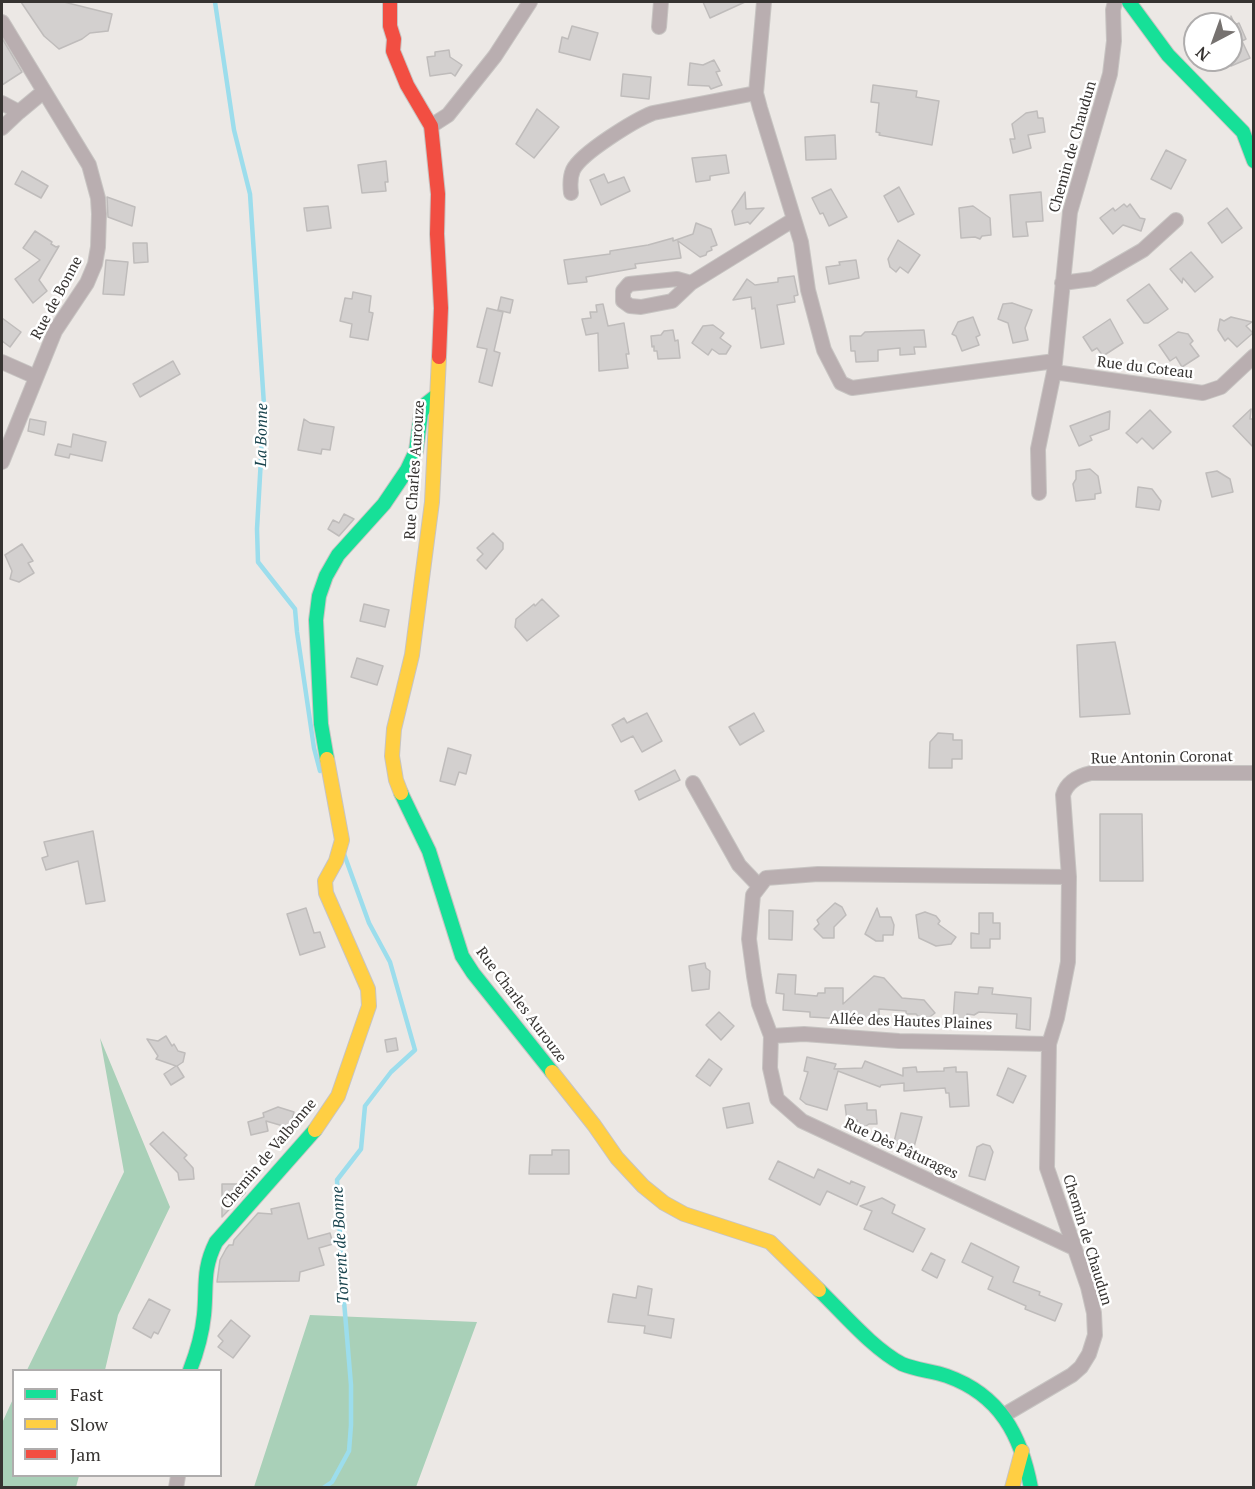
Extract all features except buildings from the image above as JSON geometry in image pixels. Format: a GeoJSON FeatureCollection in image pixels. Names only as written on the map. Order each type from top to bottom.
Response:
{"type":"FeatureCollection","features":[{"type":"Feature","properties":{"kind":"street","name":"Rue Charles Aurouze"},"geometry":{"type":"LineString","coordinates":[[390,2],[393,51],[407,85],[430,126],[438,194],[437,234],[441,308],[432,502],[413,645],[394,729],[392,756],[396,780],[405,805],[429,851],[462,956],[594,1125],[617,1158],[643,1186],[664,1203],[684,1214],[770,1242],[878,1347],[903,1364],[947,1376],[971,1387],[1004,1415],[1022,1451],[1032,1488]]}},
{"type":"Feature","properties":{"kind":"street"},"geometry":{"type":"LineString","coordinates":[[430,126],[448,115],[495,56],[530,2]]}},
{"type":"Feature","properties":{"kind":"street"},"geometry":{"type":"LineString","coordinates":[[659,27],[661,2]]}},
{"type":"Feature","properties":{"kind":"street"},"geometry":{"type":"LineString","coordinates":[[691,283],[793,220],[756,93],[764,2]]}},
{"type":"Feature","properties":{"kind":"street","name":"Chemin de Chaudun"},"geometry":{"type":"LineString","coordinates":[[1039,493],[1038,449],[1055,367],[1070,212],[1110,74],[1115,2]]}},
{"type":"Feature","properties":{"kind":"street"},"geometry":{"type":"LineString","coordinates":[[1129,2],[1168,55],[1243,132],[1254,161]]}},
{"type":"Feature","properties":{"kind":"street","name":"Rue de Bonne"},"geometry":{"type":"LineString","coordinates":[[2,22],[42,92],[89,165],[98,198],[99,230],[95,264],[87,283],[55,331],[2,462]]}},
{"type":"Feature","properties":{"kind":"street"},"geometry":{"type":"LineString","coordinates":[[2,128],[42,92]]}},
{"type":"Feature","properties":{"kind":"street"},"geometry":{"type":"LineString","coordinates":[[570,193],[569,184],[573,169],[582,158],[637,119],[653,113],[756,93]]}},
{"type":"Feature","properties":{"kind":"street"},"geometry":{"type":"LineString","coordinates":[[2,103],[19,112]]}},
{"type":"Feature","properties":{"kind":"street"},"geometry":{"type":"LineString","coordinates":[[1062,283],[1093,279],[1143,250],[1176,219]]}},
{"type":"Feature","properties":{"kind":"street","name":"Rue du Coteau"},"geometry":{"type":"LineString","coordinates":[[793,220],[801,242],[808,290],[824,350],[841,383],[846,387],[1055,367],[1203,393],[1221,387],[1254,356]]}},
{"type":"Feature","properties":{"kind":"street"},"geometry":{"type":"LineString","coordinates":[[2,362],[36,377]]}},
{"type":"Feature","properties":{"kind":"street","name":"Chemin de Valbonne"},"geometry":{"type":"LineString","coordinates":[[191,1369],[199,1347],[204,1316],[205,1272],[209,1256],[216,1242],[226,1230],[322,1122],[338,1096],[369,1006],[368,989],[326,893],[326,881],[336,861],[342,840],[321,724],[316,620],[319,596],[326,576],[338,555],[384,504],[407,470],[416,451],[422,413],[426,404],[436,396]]}},
{"type":"Feature","properties":{"kind":"street","name":"Rue Antonin Coronat"},"geometry":{"type":"LineString","coordinates":[[1071,781],[1091,773],[1254,773]]}},
{"type":"Feature","properties":{"kind":"street","name":"Chemin de Chaudun"},"geometry":{"type":"LineString","coordinates":[[1004,1415],[1072,1375],[1081,1367],[1093,1345],[1094,1313],[1088,1287],[1047,1168],[1049,1044],[1057,1018],[1068,962],[1070,877],[1063,795],[1065,787],[1071,781]]}},
{"type":"Feature","properties":{"kind":"street"},"geometry":{"type":"LineString","coordinates":[[693,783],[739,866],[759,886]]}},
{"type":"Feature","properties":{"kind":"street"},"geometry":{"type":"LineString","coordinates":[[771,1036],[759,1004],[749,939],[753,895],[766,878],[818,874],[1070,877]]}},
{"type":"Feature","properties":{"kind":"street","name":"Allée des Hautes Plaines"},"geometry":{"type":"LineString","coordinates":[[771,1036],[804,1034],[899,1041],[1049,1044]]}},
{"type":"Feature","properties":{"kind":"street","name":"Rue Dès Pâturages"},"geometry":{"type":"LineString","coordinates":[[771,1036],[770,1068],[777,1099],[802,1121],[1074,1248]]}},
{"type":"Feature","properties":{"kind":"street"},"geometry":{"type":"LineString","coordinates":[[1012,1488],[1022,1451]]}},
{"type":"Feature","properties":{"kind":"green space"},"geometry":{"type":"Polygon","coordinates":[[[100,1038],[170,1207],[118,1315],[105,1369],[27,1369],[124,1172],[100,1038]]]}},
{"type":"Feature","properties":{"kind":"green space"},"geometry":{"type":"Polygon","coordinates":[[[310,1315],[477,1322],[416,1487],[254,1487],[310,1315]]]}},
{"type":"Feature","properties":{"kind":"green space"},"geometry":{"type":"Polygon","coordinates":[[[12,1401],[12,1477],[79,1477],[76,1487],[2,1487],[2,1423],[12,1401]]]}},
{"type":"Feature","properties":{"kind":"waterway","name":"La Bonne"},"geometry":{"type":"LineString","coordinates":[[215,2],[234,130],[250,194],[264,405],[257,529],[258,562],[295,609],[314,748],[320,771]]}},
{"type":"Feature","properties":{"kind":"waterway","name":"Torrent de Bonne"},"geometry":{"type":"LineString","coordinates":[[323,1488],[332,1482],[349,1451],[351,1425],[351,1385],[337,1180],[361,1149],[365,1106],[391,1072],[415,1050],[390,962],[369,923],[344,854]]}},
{"type":"Feature","properties":{"kind":"traffic: fast"},"geometry":{"type":"LineString","coordinates":[[1129,2],[1168,55],[1243,132],[1254,161]]}},
{"type":"Feature","properties":{"kind":"traffic: fast"},"geometry":{"type":"LineString","coordinates":[[327,759],[321,724],[316,620],[319,596],[326,576],[338,555],[384,504],[407,470],[416,451],[421,413],[426,404],[436,396]]}},
{"type":"Feature","properties":{"kind":"traffic: fast"},"geometry":{"type":"LineString","coordinates":[[401,793],[429,851],[462,956],[552,1072]]}},
{"type":"Feature","properties":{"kind":"traffic: fast"},"geometry":{"type":"LineString","coordinates":[[190,1369],[202,1330],[207,1270],[216,1242],[315,1130]]}},
{"type":"Feature","properties":{"kind":"traffic: fast"},"geometry":{"type":"LineString","coordinates":[[819,1290],[869,1340],[891,1357],[907,1366],[942,1374],[965,1384],[994,1406],[1014,1434],[1027,1469],[1031,1488]]}},
{"type":"Feature","properties":{"kind":"traffic: slow"},"geometry":{"type":"LineString","coordinates":[[401,793],[392,756],[394,729],[412,655],[432,502],[439,357]]}},
{"type":"Feature","properties":{"kind":"traffic: slow"},"geometry":{"type":"LineString","coordinates":[[315,1130],[338,1096],[369,1006],[368,989],[326,893],[325,881],[336,861],[342,840],[327,759]]}},
{"type":"Feature","properties":{"kind":"traffic: slow"},"geometry":{"type":"LineString","coordinates":[[552,1072],[617,1158],[643,1186],[664,1203],[684,1214],[770,1242],[819,1290]]}},
{"type":"Feature","properties":{"kind":"traffic: slow"},"geometry":{"type":"LineString","coordinates":[[1012,1488],[1022,1451]]}},
{"type":"Feature","properties":{"kind":"traffic: jam"},"geometry":{"type":"LineString","coordinates":[[390,2],[393,51],[407,85],[431,126],[438,194],[437,234],[441,308],[439,357]]}}]}
